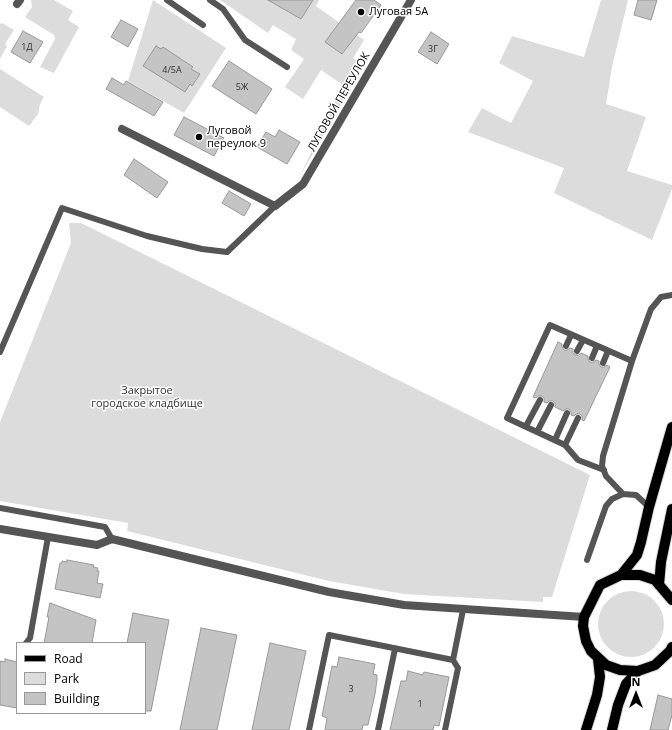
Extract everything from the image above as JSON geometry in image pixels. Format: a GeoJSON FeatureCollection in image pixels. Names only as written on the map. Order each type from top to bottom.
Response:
{"type":"FeatureCollection","features":[{"type":"Feature","properties":{"kind":"main road"},"geometry":{"type":"LineString","coordinates":[[621,575],[636,555],[641,542],[649,507],[672,427]]}},
{"type":"Feature","properties":{"kind":"main road"},"geometry":{"type":"LineString","coordinates":[[659,585],[661,562],[672,509]]}},
{"type":"Feature","properties":{"kind":"main road"},"geometry":{"type":"LineString","coordinates":[[672,600],[655,580],[640,575],[621,575],[600,585],[584,617],[583,626],[586,641],[591,651],[606,665],[620,670],[638,671],[655,665],[670,651],[672,647]]}},
{"type":"Feature","properties":{"kind":"main road"},"geometry":{"type":"LineString","coordinates":[[586,730],[597,695],[600,677],[598,659]]}},
{"type":"Feature","properties":{"kind":"main road"},"geometry":{"type":"LineString","coordinates":[[612,730],[618,705],[626,684],[638,671]]}},
{"type":"Feature","properties":{"kind":"street","name":"ЛУГОВОЙ ПЕРЕУЛОК"},"geometry":{"type":"LineString","coordinates":[[275,206],[304,184],[411,0]]}},
{"type":"Feature","properties":{"kind":"street"},"geometry":{"type":"LineString","coordinates":[[122,128],[275,206]]}},
{"type":"Feature","properties":{"kind":"street"},"geometry":{"type":"LineString","coordinates":[[0,529],[97,545],[112,539],[329,592],[404,605],[584,617]]}},
{"type":"Feature","properties":{"kind":"lane"},"geometry":{"type":"LineString","coordinates":[[166,0],[203,25]]}},
{"type":"Feature","properties":{"kind":"lane"},"geometry":{"type":"LineString","coordinates":[[210,0],[223,9],[245,40],[287,67]]}},
{"type":"Feature","properties":{"kind":"lane"},"geometry":{"type":"LineString","coordinates":[[0,352],[62,208],[147,236],[227,252],[275,206]]}},
{"type":"Feature","properties":{"kind":"lane"},"geometry":{"type":"LineString","coordinates":[[623,494],[606,476],[602,466],[603,456],[632,361],[651,309],[661,297],[672,295]]}},
{"type":"Feature","properties":{"kind":"lane"},"geometry":{"type":"LineString","coordinates":[[604,470],[578,460],[564,444],[507,418],[550,326],[632,361]]}},
{"type":"Feature","properties":{"kind":"lane"},"geometry":{"type":"LineString","coordinates":[[566,346],[571,335]]}},
{"type":"Feature","properties":{"kind":"lane"},"geometry":{"type":"LineString","coordinates":[[577,351],[582,340]]}},
{"type":"Feature","properties":{"kind":"lane"},"geometry":{"type":"LineString","coordinates":[[592,358],[597,346]]}},
{"type":"Feature","properties":{"kind":"lane"},"geometry":{"type":"LineString","coordinates":[[603,363],[608,351]]}},
{"type":"Feature","properties":{"kind":"lane"},"geometry":{"type":"LineString","coordinates":[[526,426],[540,400]]}},
{"type":"Feature","properties":{"kind":"lane"},"geometry":{"type":"LineString","coordinates":[[537,432],[551,405]]}},
{"type":"Feature","properties":{"kind":"lane"},"geometry":{"type":"LineString","coordinates":[[555,440],[567,413]]}},
{"type":"Feature","properties":{"kind":"lane"},"geometry":{"type":"LineString","coordinates":[[564,444],[578,418]]}},
{"type":"Feature","properties":{"kind":"lane"},"geometry":{"type":"LineString","coordinates":[[587,560],[606,506],[612,499],[623,494],[636,495],[649,507]]}},
{"type":"Feature","properties":{"kind":"lane"},"geometry":{"type":"LineString","coordinates":[[0,508],[105,527],[112,539]]}},
{"type":"Feature","properties":{"kind":"lane"},"geometry":{"type":"LineString","coordinates":[[27,642],[30,638],[48,537]]}},
{"type":"Feature","properties":{"kind":"lane"},"geometry":{"type":"LineString","coordinates":[[445,730],[458,668],[453,660],[463,610]]}},
{"type":"Feature","properties":{"kind":"lane"},"geometry":{"type":"LineString","coordinates":[[309,730],[329,634],[453,660]]}},
{"type":"Feature","properties":{"kind":"lane"},"geometry":{"type":"LineString","coordinates":[[378,730],[395,649]]}},
{"type":"Feature","properties":{"kind":"green space"},"geometry":{"type":"Polygon","coordinates":[[[31,0],[54,0],[73,11],[68,20],[79,27],[54,73],[40,67],[55,39],[54,35],[25,17],[32,7],[31,0]]]}},
{"type":"Feature","properties":{"kind":"green space"},"geometry":{"type":"Polygon","coordinates":[[[153,0],[226,48],[184,113],[128,81],[153,0]]]}},
{"type":"Feature","properties":{"kind":"green space"},"geometry":{"type":"Polygon","coordinates":[[[220,0],[319,0],[316,6],[364,40],[353,58],[359,62],[344,84],[350,88],[299,178],[343,85],[321,70],[303,99],[285,87],[304,59],[291,50],[296,39],[273,25],[268,33],[220,0]]]}},
{"type":"Feature","properties":{"kind":"green space"},"geometry":{"type":"Polygon","coordinates":[[[601,0],[628,0],[612,67],[606,104],[646,117],[627,171],[672,185],[672,189],[652,240],[554,193],[564,168],[468,132],[482,108],[511,123],[533,81],[499,63],[512,36],[584,57],[601,0]]]}},
{"type":"Feature","properties":{"kind":"green space"},"geometry":{"type":"Polygon","coordinates":[[[2,23],[14,30],[5,44],[7,46],[0,59],[0,24],[2,23]]]}},
{"type":"Feature","properties":{"kind":"green space"},"geometry":{"type":"Polygon","coordinates":[[[0,69],[44,97],[40,104],[38,114],[29,126],[0,107],[0,69]]]}},
{"type":"Feature","properties":{"kind":"green space","name":"Закрытое городское кладбище"},"geometry":{"type":"Polygon","coordinates":[[[69,223],[81,223],[590,475],[552,597],[543,597],[543,602],[404,594],[329,581],[127,531],[128,523],[0,501],[0,422],[71,243],[69,223]]]}},
{"type":"Feature","properties":{"kind":"green space"},"geometry":{"type":"Polygon","coordinates":[[[631,591],[644,594],[654,601],[661,611],[664,624],[661,637],[654,647],[644,654],[631,657],[618,654],[608,647],[601,637],[598,624],[601,611],[608,601],[618,594],[631,591]]]}},
{"type":"Feature","properties":{"kind":"building"},"geometry":{"type":"Polygon","coordinates":[[[268,0],[313,0],[301,19],[268,0]]]}},
{"type":"Feature","properties":{"kind":"building"},"geometry":{"type":"Polygon","coordinates":[[[356,0],[374,0],[381,5],[361,33],[359,32],[342,54],[325,42],[356,0]]]}},
{"type":"Feature","properties":{"kind":"building"},"geometry":{"type":"Polygon","coordinates":[[[638,0],[657,0],[651,20],[634,15],[638,0]]]}},
{"type":"Feature","properties":{"kind":"building"},"geometry":{"type":"Polygon","coordinates":[[[121,20],[138,29],[128,47],[111,37],[121,20]]]}},
{"type":"Feature","properties":{"kind":"building"},"geometry":{"type":"Polygon","coordinates":[[[23,31],[43,42],[30,63],[11,52],[23,31]]]}},
{"type":"Feature","properties":{"kind":"building"},"geometry":{"type":"Polygon","coordinates":[[[431,32],[449,44],[437,64],[418,52],[431,32]]]}},
{"type":"Feature","properties":{"kind":"building"},"geometry":{"type":"Polygon","coordinates":[[[156,46],[161,49],[163,47],[193,67],[191,69],[200,74],[192,86],[190,84],[185,92],[143,66],[156,46]]]}},
{"type":"Feature","properties":{"kind":"building"},"geometry":{"type":"Polygon","coordinates":[[[229,61],[272,89],[256,114],[212,86],[229,61]]]}},
{"type":"Feature","properties":{"kind":"building"},"geometry":{"type":"Polygon","coordinates":[[[112,78],[124,85],[126,81],[163,102],[154,116],[106,89],[112,78]]]}},
{"type":"Feature","properties":{"kind":"building","name":"Луговой переулок 9"},"geometry":{"type":"Polygon","coordinates":[[[184,117],[224,138],[214,156],[174,135],[184,117]]]}},
{"type":"Feature","properties":{"kind":"building"},"geometry":{"type":"Polygon","coordinates":[[[279,130],[300,142],[287,164],[257,147],[266,132],[275,137],[279,130]]]}},
{"type":"Feature","properties":{"kind":"building"},"geometry":{"type":"Polygon","coordinates":[[[134,159],[168,182],[157,198],[124,175],[134,159]]]}},
{"type":"Feature","properties":{"kind":"building"},"geometry":{"type":"Polygon","coordinates":[[[229,191],[251,204],[244,216],[222,203],[229,191]]]}},
{"type":"Feature","properties":{"kind":"building"},"geometry":{"type":"Polygon","coordinates":[[[558,342],[562,344],[564,350],[570,348],[573,349],[573,353],[575,355],[579,355],[581,353],[588,356],[590,362],[596,360],[599,361],[601,367],[607,365],[610,367],[584,421],[582,420],[582,416],[580,414],[576,414],[574,416],[571,415],[569,409],[563,411],[555,407],[555,403],[553,401],[549,401],[547,403],[544,402],[544,398],[542,396],[538,396],[536,398],[533,397],[558,342]]]}},
{"type":"Feature","properties":{"kind":"building"},"geometry":{"type":"Polygon","coordinates":[[[67,560],[94,565],[93,567],[98,568],[97,583],[103,584],[100,598],[55,589],[60,563],[62,563],[62,561],[67,562],[67,560]]]}},
{"type":"Feature","properties":{"kind":"building"},"geometry":{"type":"Polygon","coordinates":[[[50,603],[96,620],[92,642],[44,642],[49,617],[47,617],[50,603]]]}},
{"type":"Feature","properties":{"kind":"building"},"geometry":{"type":"Polygon","coordinates":[[[133,613],[169,620],[151,711],[146,711],[146,642],[127,642],[133,613]]]}},
{"type":"Feature","properties":{"kind":"building"},"geometry":{"type":"Polygon","coordinates":[[[201,628],[237,635],[217,730],[180,730],[201,628]]]}},
{"type":"Feature","properties":{"kind":"building"},"geometry":{"type":"Polygon","coordinates":[[[270,643],[306,651],[289,730],[252,730],[270,643]]]}},
{"type":"Feature","properties":{"kind":"building"},"geometry":{"type":"Polygon","coordinates":[[[339,657],[375,664],[373,674],[377,675],[377,680],[375,694],[368,725],[363,725],[362,730],[325,730],[327,718],[322,716],[332,666],[337,667],[339,657]]]}},
{"type":"Feature","properties":{"kind":"building"},"geometry":{"type":"Polygon","coordinates":[[[5,659],[16,662],[16,708],[0,705],[0,661],[5,662],[5,659]]]}},
{"type":"Feature","properties":{"kind":"building"},"geometry":{"type":"Polygon","coordinates":[[[408,671],[423,675],[424,672],[449,677],[439,726],[434,725],[433,730],[390,730],[401,681],[406,681],[408,671]]]}},
{"type":"Feature","properties":{"kind":"building"},"geometry":{"type":"Polygon","coordinates":[[[658,695],[672,699],[672,715],[668,730],[650,730],[658,695]]]}},
{"type":"Feature","properties":{"kind":"place","name":"Луговая 5А"},"geometry":{"type":"Point","coordinates":[361,12]}},
{"type":"Feature","properties":{"kind":"place","name":"Луговой переулок 9"},"geometry":{"type":"Point","coordinates":[199,137]}}]}
